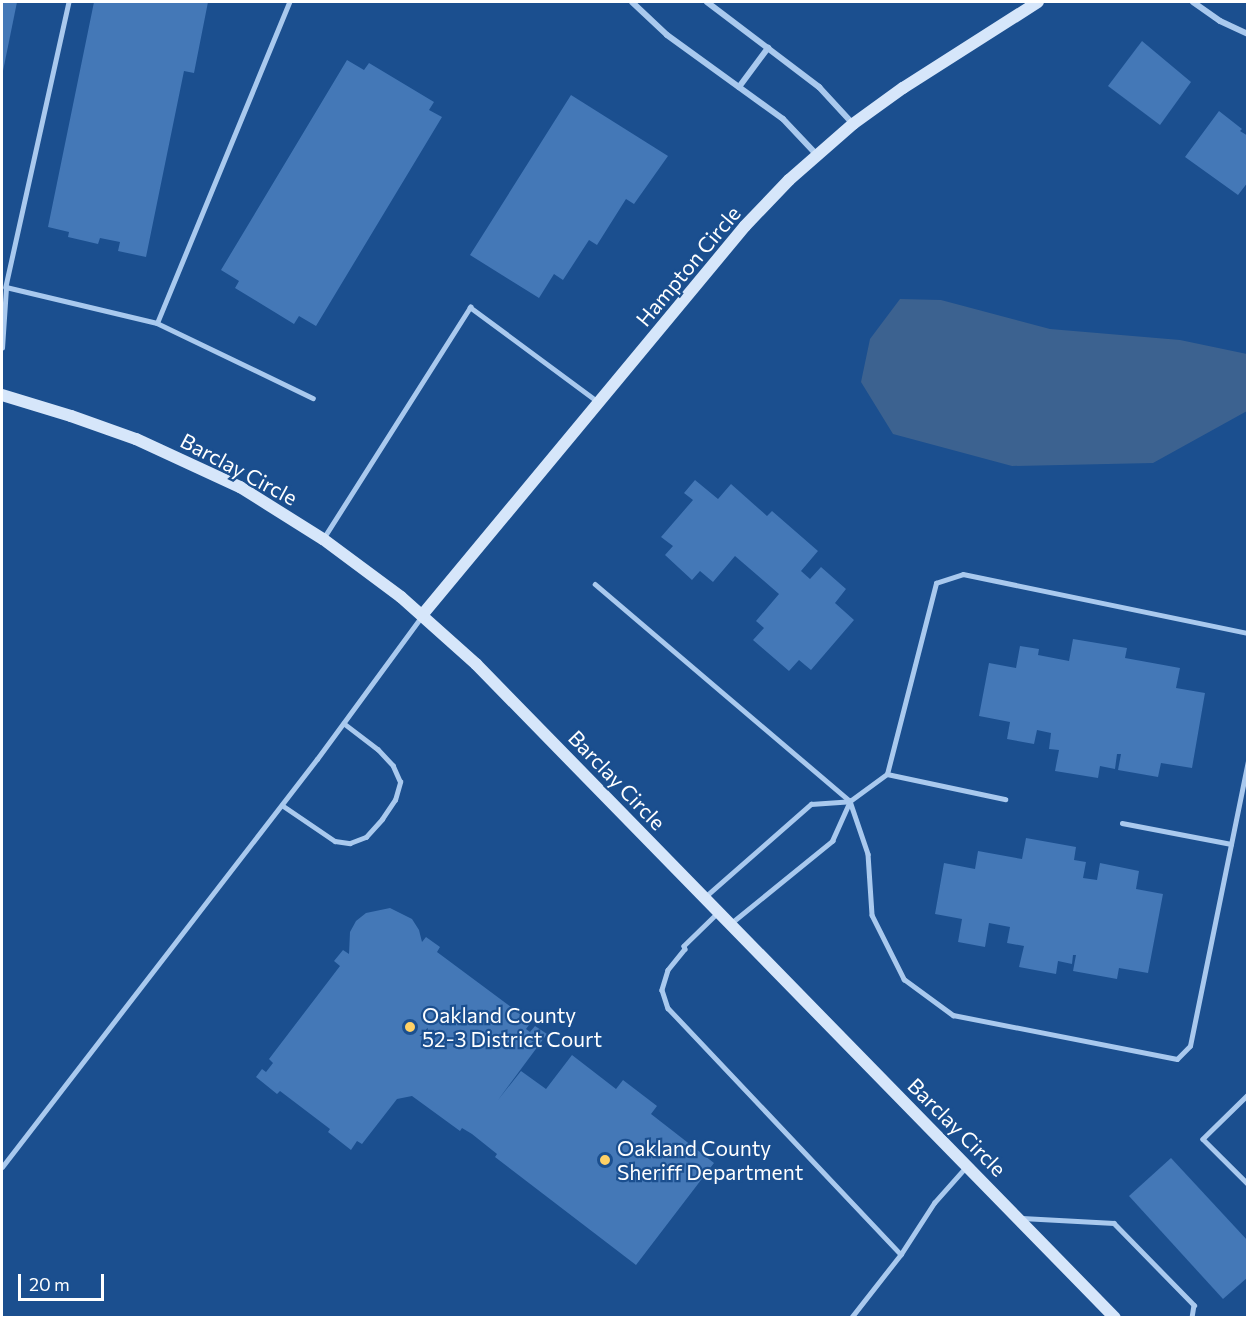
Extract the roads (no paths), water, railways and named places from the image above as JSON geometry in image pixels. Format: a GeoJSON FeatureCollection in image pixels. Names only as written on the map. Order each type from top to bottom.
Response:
{"type":"FeatureCollection","features":[{"type":"Feature","properties":{"kind":"street"},"geometry":{"type":"LineString","coordinates":[[632,2],[667,35],[783,119],[817,155]]}},
{"type":"Feature","properties":{"kind":"street"},"geometry":{"type":"LineString","coordinates":[[707,2],[819,87],[853,124]]}},
{"type":"Feature","properties":{"kind":"street","name":"Hampton Circle"},"geometry":{"type":"LineString","coordinates":[[423,614],[746,226],[817,155],[853,124],[903,88],[1038,2]]}},
{"type":"Feature","properties":{"kind":"street"},"geometry":{"type":"LineString","coordinates":[[1193,2],[1220,21],[1248,34]]}},
{"type":"Feature","properties":{"kind":"street"},"geometry":{"type":"LineString","coordinates":[[740,87],[768,48]]}},
{"type":"Feature","properties":{"kind":"street","name":"Barclay Circle"},"geometry":{"type":"LineString","coordinates":[[2,395],[136,439],[240,487],[323,539],[423,614],[476,664],[1115,1317]]}},
{"type":"Feature","properties":{"kind":"lane"},"geometry":{"type":"LineString","coordinates":[[2,348],[6,287],[69,2]]}},
{"type":"Feature","properties":{"kind":"lane"},"geometry":{"type":"LineString","coordinates":[[157,323],[289,2]]}},
{"type":"Feature","properties":{"kind":"lane"},"geometry":{"type":"LineString","coordinates":[[6,287],[157,323],[313,398]]}},
{"type":"Feature","properties":{"kind":"lane"},"geometry":{"type":"LineString","coordinates":[[323,539],[470,307],[599,403]]}},
{"type":"Feature","properties":{"kind":"lane"},"geometry":{"type":"LineString","coordinates":[[730,924],[832,841],[850,801],[887,774],[936,583],[963,574],[1248,633]]}},
{"type":"Feature","properties":{"kind":"lane"},"geometry":{"type":"LineString","coordinates":[[595,584],[850,801],[868,854],[872,915],[904,979],[953,1015],[1177,1059],[1190,1046],[1248,760]]}},
{"type":"Feature","properties":{"kind":"lane"},"geometry":{"type":"LineString","coordinates":[[2,1167],[344,724],[423,614]]}},
{"type":"Feature","properties":{"kind":"lane"},"geometry":{"type":"LineString","coordinates":[[282,805],[335,841],[350,843],[366,837],[382,819],[396,800],[400,783],[393,766],[378,750],[344,724]]}},
{"type":"Feature","properties":{"kind":"lane"},"geometry":{"type":"LineString","coordinates":[[887,774],[1005,799]]}},
{"type":"Feature","properties":{"kind":"lane"},"geometry":{"type":"LineString","coordinates":[[704,897],[811,804],[850,801]]}},
{"type":"Feature","properties":{"kind":"lane"},"geometry":{"type":"LineString","coordinates":[[1122,823],[1231,844]]}},
{"type":"Feature","properties":{"kind":"lane"},"geometry":{"type":"LineString","coordinates":[[719,913],[684,946],[685,949],[668,970],[662,990],[668,1008],[901,1254]]}},
{"type":"Feature","properties":{"kind":"lane"},"geometry":{"type":"LineString","coordinates":[[1248,1095],[1203,1138],[1248,1184]]}},
{"type":"Feature","properties":{"kind":"lane"},"geometry":{"type":"LineString","coordinates":[[851,1317],[901,1254],[934,1203],[968,1165]]}},
{"type":"Feature","properties":{"kind":"lane"},"geometry":{"type":"LineString","coordinates":[[1019,1218],[1114,1223],[1194,1305],[1192,1317]]}},
{"type":"Feature","properties":{"kind":"water"},"geometry":{"type":"Polygon","coordinates":[[[900,299],[941,300],[1050,329],[1180,340],[1247,354],[1247,411],[1153,463],[1012,466],[893,434],[861,382],[870,339],[900,299]]]}},
{"type":"Feature","properties":{"kind":"place","name":"Oakland County 52-3 District Court"},"geometry":{"type":"Point","coordinates":[410,1027]}},
{"type":"Feature","properties":{"kind":"place","name":"Oakland County Sheriff Department"},"geometry":{"type":"Point","coordinates":[605,1160]}}]}
